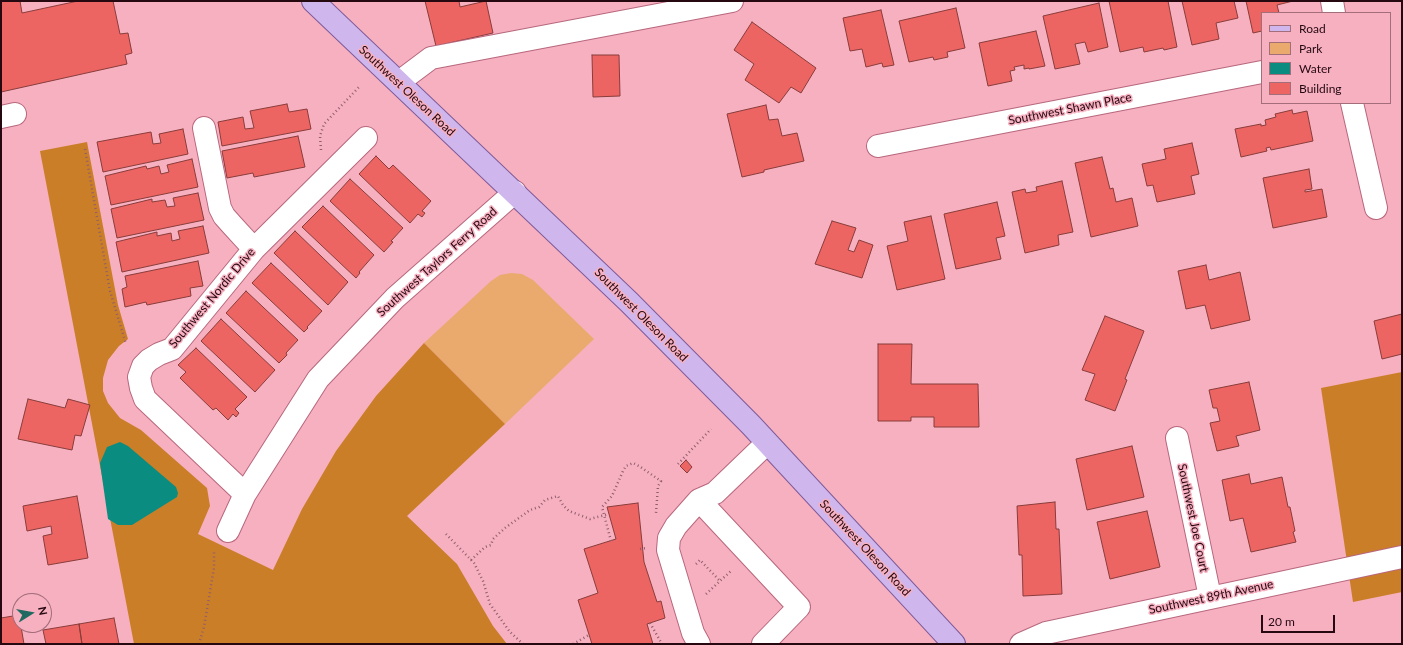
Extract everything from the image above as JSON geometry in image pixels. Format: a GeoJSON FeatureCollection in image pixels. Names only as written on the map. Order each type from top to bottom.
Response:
{"type":"FeatureCollection","features":[{"type":"Feature","properties":{"kind":"main road","name":"Southwest Oleson Road"},"geometry":{"type":"LineString","coordinates":[[312,1],[515,192],[629,302],[751,425],[954,644]]}},
{"type":"Feature","properties":{"kind":"street"},"geometry":{"type":"LineString","coordinates":[[399,82],[431,58],[732,1]]}},
{"type":"Feature","properties":{"kind":"street"},"geometry":{"type":"LineString","coordinates":[[1332,1],[1334,12]]}},
{"type":"Feature","properties":{"kind":"street","name":"Southwest Shawn Place"},"geometry":{"type":"LineString","coordinates":[[878,146],[1261,72]]}},
{"type":"Feature","properties":{"kind":"street"},"geometry":{"type":"LineString","coordinates":[[1352,104],[1376,208]]}},
{"type":"Feature","properties":{"kind":"street"},"geometry":{"type":"LineString","coordinates":[[204,128],[220,208],[232,225],[254,249]]}},
{"type":"Feature","properties":{"kind":"street","name":"Southwest Nordic Drive"},"geometry":{"type":"LineString","coordinates":[[245,494],[145,399],[139,377],[144,366],[149,360],[172,349],[254,249],[366,138]]}},
{"type":"Feature","properties":{"kind":"street","name":"Southwest Taylors Ferry Road"},"geometry":{"type":"LineString","coordinates":[[221,538],[245,494],[318,379],[394,298],[515,192]]}},
{"type":"Feature","properties":{"kind":"street","name":"Southwest Joe Court"},"geometry":{"type":"LineString","coordinates":[[1177,438],[1210,598]]}},
{"type":"Feature","properties":{"kind":"street"},"geometry":{"type":"LineString","coordinates":[[699,644],[693,633],[668,550],[669,538],[676,526],[699,500],[715,493],[767,443]]}},
{"type":"Feature","properties":{"kind":"street"},"geometry":{"type":"LineString","coordinates":[[699,500],[799,607],[763,644]]}},
{"type":"Feature","properties":{"kind":"street","name":"Southwest 89th Avenue"},"geometry":{"type":"LineString","coordinates":[[1021,644],[1046,633],[1402,557]]}},
{"type":"Feature","properties":{"kind":"path"},"geometry":{"type":"LineString","coordinates":[[322,153],[320,136],[324,124],[360,86]]}},
{"type":"Feature","properties":{"kind":"path"},"geometry":{"type":"LineString","coordinates":[[85,149],[110,291],[126,344]]}},
{"type":"Feature","properties":{"kind":"path"},"geometry":{"type":"LineString","coordinates":[[678,464],[711,429]]}},
{"type":"Feature","properties":{"kind":"path"},"geometry":{"type":"LineString","coordinates":[[611,541],[602,507],[612,496],[622,471],[626,466],[633,463],[660,481]]}},
{"type":"Feature","properties":{"kind":"path"},"geometry":{"type":"LineString","coordinates":[[471,560],[485,547],[491,545],[493,539],[505,528],[530,510],[539,507],[545,500],[558,496],[563,505],[569,510],[590,519],[609,514]]}},
{"type":"Feature","properties":{"kind":"path"},"geometry":{"type":"LineString","coordinates":[[446,534],[471,560],[479,572],[490,604],[510,632],[523,644]]}},
{"type":"Feature","properties":{"kind":"path"},"geometry":{"type":"LineString","coordinates":[[199,644],[204,627],[215,556],[221,538]]}},
{"type":"Feature","properties":{"kind":"path"},"geometry":{"type":"LineString","coordinates":[[694,566],[700,560],[722,580],[703,597]]}},
{"type":"Feature","properties":{"kind":"path"},"geometry":{"type":"LineString","coordinates":[[650,623],[662,644]]}},
{"type":"Feature","properties":{"kind":"path"},"geometry":{"type":"LineString","coordinates":[[572,644],[589,636]]}},
{"type":"Feature","properties":{"kind":"green space"},"geometry":{"type":"Polygon","coordinates":[[[511,273],[522,274],[533,280],[594,339],[505,424],[424,343],[491,281],[500,275],[511,273]]]}},
{"type":"Feature","properties":{"kind":"shaded area"},"geometry":{"type":"Polygon","coordinates":[[[87,142],[118,305],[128,339],[119,346],[108,360],[103,378],[103,391],[108,403],[120,418],[141,430],[207,488],[210,506],[198,534],[273,570],[302,509],[336,451],[376,396],[424,343],[505,424],[407,516],[457,564],[493,626],[507,644],[134,644],[40,151],[87,142]]]}},
{"type":"Feature","properties":{"kind":"shaded area"},"geometry":{"type":"Polygon","coordinates":[[[1402,372],[1402,592],[1353,602],[1321,388],[1402,372]]]}},
{"type":"Feature","properties":{"kind":"water"},"geometry":{"type":"Polygon","coordinates":[[[120,442],[128,446],[176,487],[178,493],[177,497],[132,525],[118,525],[108,519],[100,463],[107,447],[120,442]]]}},
{"type":"Feature","properties":{"kind":"building"},"geometry":{"type":"Polygon","coordinates":[[[1,1],[20,1],[22,13],[78,1],[113,1],[120,34],[128,33],[132,53],[125,55],[127,64],[1,92],[1,1]]]}},
{"type":"Feature","properties":{"kind":"building"},"geometry":{"type":"Polygon","coordinates":[[[425,1],[459,1],[460,7],[486,1],[493,33],[436,46],[425,1]]]}},
{"type":"Feature","properties":{"kind":"building"},"geometry":{"type":"Polygon","coordinates":[[[1109,1],[1168,1],[1177,47],[1144,52],[1143,47],[1120,52],[1109,1]]]}},
{"type":"Feature","properties":{"kind":"building"},"geometry":{"type":"Polygon","coordinates":[[[1182,1],[1234,1],[1238,18],[1216,23],[1219,39],[1192,45],[1182,1]]]}},
{"type":"Feature","properties":{"kind":"building"},"geometry":{"type":"Polygon","coordinates":[[[1246,1],[1293,1],[1277,5],[1279,12],[1261,12],[1261,31],[1253,33],[1246,1]]]}},
{"type":"Feature","properties":{"kind":"building"},"geometry":{"type":"Polygon","coordinates":[[[1099,3],[1108,47],[1088,52],[1085,42],[1075,44],[1080,64],[1055,69],[1043,16],[1099,3]]]}},
{"type":"Feature","properties":{"kind":"building"},"geometry":{"type":"Polygon","coordinates":[[[956,8],[965,48],[947,52],[948,57],[934,60],[933,57],[909,62],[899,21],[956,8]]]}},
{"type":"Feature","properties":{"kind":"building"},"geometry":{"type":"Polygon","coordinates":[[[881,10],[894,65],[883,67],[882,63],[866,67],[862,49],[850,51],[843,18],[881,10]]]}},
{"type":"Feature","properties":{"kind":"building"},"geometry":{"type":"Polygon","coordinates":[[[752,22],[816,68],[801,93],[791,87],[779,103],[745,80],[754,64],[734,50],[752,22]]]}},
{"type":"Feature","properties":{"kind":"building"},"geometry":{"type":"Polygon","coordinates":[[[1036,31],[1045,66],[1029,69],[1024,69],[1024,65],[1014,67],[1015,70],[1010,71],[1012,81],[988,86],[979,43],[1036,31]]]}},
{"type":"Feature","properties":{"kind":"building"},"geometry":{"type":"Polygon","coordinates":[[[592,55],[619,55],[620,96],[593,97],[592,55]]]}},
{"type":"Feature","properties":{"kind":"building"},"geometry":{"type":"Polygon","coordinates":[[[287,104],[289,112],[307,109],[311,129],[222,146],[218,122],[243,117],[245,129],[254,128],[250,111],[287,104]]]}},
{"type":"Feature","properties":{"kind":"building"},"geometry":{"type":"Polygon","coordinates":[[[766,105],[769,120],[778,119],[782,136],[797,133],[804,161],[764,170],[764,172],[742,177],[727,114],[766,105]]]}},
{"type":"Feature","properties":{"kind":"building"},"geometry":{"type":"Polygon","coordinates":[[[1292,110],[1293,114],[1307,111],[1313,141],[1271,150],[1270,147],[1266,148],[1267,151],[1241,157],[1235,129],[1261,124],[1261,126],[1266,125],[1265,120],[1276,117],[1275,114],[1292,110]]]}},
{"type":"Feature","properties":{"kind":"building"},"geometry":{"type":"Polygon","coordinates":[[[183,129],[188,154],[103,172],[97,142],[151,132],[153,144],[161,143],[159,134],[183,129]]]}},
{"type":"Feature","properties":{"kind":"building"},"geometry":{"type":"Polygon","coordinates":[[[298,136],[305,167],[254,177],[253,173],[227,178],[222,151],[298,136]]]}},
{"type":"Feature","properties":{"kind":"building"},"geometry":{"type":"Polygon","coordinates":[[[1192,143],[1199,174],[1191,176],[1195,194],[1157,202],[1153,185],[1147,186],[1142,164],[1166,159],[1164,149],[1192,143]]]}},
{"type":"Feature","properties":{"kind":"building"},"geometry":{"type":"Polygon","coordinates":[[[376,156],[389,169],[393,165],[431,201],[422,211],[425,213],[422,217],[418,214],[410,223],[359,174],[376,156]]]}},
{"type":"Feature","properties":{"kind":"building"},"geometry":{"type":"Polygon","coordinates":[[[1102,157],[1110,189],[1113,188],[1116,202],[1132,198],[1138,226],[1091,237],[1075,163],[1102,157]]]}},
{"type":"Feature","properties":{"kind":"building"},"geometry":{"type":"Polygon","coordinates":[[[192,159],[198,187],[111,205],[105,176],[146,166],[147,169],[159,166],[161,174],[169,172],[167,165],[192,159]]]}},
{"type":"Feature","properties":{"kind":"building"},"geometry":{"type":"Polygon","coordinates":[[[1309,169],[1312,189],[1305,190],[1305,192],[1322,189],[1327,217],[1273,228],[1263,178],[1309,169]]]}},
{"type":"Feature","properties":{"kind":"building"},"geometry":{"type":"Polygon","coordinates":[[[350,179],[403,228],[391,241],[393,242],[384,252],[330,201],[350,179]]]}},
{"type":"Feature","properties":{"kind":"building"},"geometry":{"type":"Polygon","coordinates":[[[1062,181],[1073,232],[1058,235],[1059,245],[1025,253],[1012,192],[1025,189],[1026,193],[1037,191],[1036,187],[1062,181]]]}},
{"type":"Feature","properties":{"kind":"building"},"geometry":{"type":"Polygon","coordinates":[[[198,193],[204,220],[117,238],[111,209],[152,199],[152,202],[165,200],[167,207],[175,206],[173,198],[198,193]]]}},
{"type":"Feature","properties":{"kind":"building"},"geometry":{"type":"Polygon","coordinates":[[[997,202],[1005,236],[996,238],[1001,259],[956,269],[944,214],[997,202]]]}},
{"type":"Feature","properties":{"kind":"building"},"geometry":{"type":"Polygon","coordinates":[[[323,206],[374,255],[359,272],[360,273],[356,278],[302,227],[323,206]]]}},
{"type":"Feature","properties":{"kind":"building"},"geometry":{"type":"Polygon","coordinates":[[[931,216],[945,279],[897,290],[887,246],[908,241],[904,222],[931,216]]]}},
{"type":"Feature","properties":{"kind":"building"},"geometry":{"type":"Polygon","coordinates":[[[832,221],[856,228],[848,250],[854,252],[859,240],[873,245],[862,278],[815,264],[832,221]]]}},
{"type":"Feature","properties":{"kind":"building"},"geometry":{"type":"Polygon","coordinates":[[[203,226],[209,253],[122,272],[116,242],[157,232],[157,236],[171,233],[172,241],[180,239],[178,231],[203,226]]]}},
{"type":"Feature","properties":{"kind":"building"},"geometry":{"type":"Polygon","coordinates":[[[295,231],[348,282],[328,305],[274,253],[295,231]]]}},
{"type":"Feature","properties":{"kind":"building"},"geometry":{"type":"Polygon","coordinates":[[[198,261],[203,286],[190,288],[191,296],[147,305],[146,302],[125,307],[122,289],[127,287],[125,276],[198,261]]]}},
{"type":"Feature","properties":{"kind":"building"},"geometry":{"type":"Polygon","coordinates":[[[271,263],[322,311],[304,332],[252,283],[271,263]]]}},
{"type":"Feature","properties":{"kind":"building"},"geometry":{"type":"Polygon","coordinates":[[[1206,265],[1209,280],[1240,272],[1250,320],[1211,329],[1205,305],[1186,309],[1178,271],[1206,265]]]}},
{"type":"Feature","properties":{"kind":"building"},"geometry":{"type":"Polygon","coordinates":[[[246,291],[298,340],[279,363],[226,313],[246,291]]]}},
{"type":"Feature","properties":{"kind":"building"},"geometry":{"type":"Polygon","coordinates":[[[1402,314],[1402,354],[1382,359],[1374,321],[1402,314]]]}},
{"type":"Feature","properties":{"kind":"building"},"geometry":{"type":"Polygon","coordinates":[[[1105,316],[1144,331],[1125,379],[1127,380],[1115,411],[1085,400],[1095,374],[1082,370],[1105,316]]]}},
{"type":"Feature","properties":{"kind":"building"},"geometry":{"type":"Polygon","coordinates":[[[221,319],[275,370],[255,392],[201,341],[221,319]]]}},
{"type":"Feature","properties":{"kind":"building"},"geometry":{"type":"Polygon","coordinates":[[[878,344],[912,344],[911,384],[978,384],[979,427],[934,427],[934,417],[911,417],[911,421],[878,421],[878,344]]]}},
{"type":"Feature","properties":{"kind":"building"},"geometry":{"type":"Polygon","coordinates":[[[196,348],[247,397],[235,409],[239,413],[236,417],[233,414],[228,420],[216,408],[213,410],[180,378],[186,372],[178,365],[196,348]]]}},
{"type":"Feature","properties":{"kind":"building"},"geometry":{"type":"Polygon","coordinates":[[[1249,382],[1260,430],[1236,436],[1239,446],[1217,451],[1210,423],[1220,421],[1217,408],[1213,408],[1209,390],[1249,382]]]}},
{"type":"Feature","properties":{"kind":"building"},"geometry":{"type":"Polygon","coordinates":[[[28,399],[65,408],[68,399],[90,405],[81,436],[75,435],[72,450],[18,439],[28,399]]]}},
{"type":"Feature","properties":{"kind":"building"},"geometry":{"type":"Polygon","coordinates":[[[1132,446],[1144,497],[1087,510],[1076,459],[1132,446]]]}},
{"type":"Feature","properties":{"kind":"building"},"geometry":{"type":"Polygon","coordinates":[[[686,460],[692,467],[687,473],[680,466],[686,460]]]}},
{"type":"Feature","properties":{"kind":"building"},"geometry":{"type":"Polygon","coordinates":[[[1249,474],[1251,484],[1282,477],[1288,507],[1290,507],[1295,531],[1293,532],[1296,542],[1251,552],[1243,518],[1230,521],[1222,480],[1249,474]]]}},
{"type":"Feature","properties":{"kind":"building"},"geometry":{"type":"Polygon","coordinates":[[[77,496],[88,558],[48,565],[43,536],[52,534],[51,526],[27,531],[23,506],[77,496]]]}},
{"type":"Feature","properties":{"kind":"building"},"geometry":{"type":"Polygon","coordinates":[[[1055,502],[1056,529],[1059,529],[1062,594],[1023,596],[1022,555],[1019,555],[1017,506],[1055,502]]]}},
{"type":"Feature","properties":{"kind":"building"},"geometry":{"type":"Polygon","coordinates":[[[638,503],[644,562],[657,602],[661,601],[665,618],[647,624],[653,644],[592,644],[578,600],[598,593],[584,549],[616,539],[607,507],[638,503]]]}},
{"type":"Feature","properties":{"kind":"building"},"geometry":{"type":"Polygon","coordinates":[[[1147,511],[1160,567],[1110,579],[1097,522],[1147,511]]]}},
{"type":"Feature","properties":{"kind":"building"},"geometry":{"type":"Polygon","coordinates":[[[12,616],[12,633],[22,633],[24,644],[1,644],[1,618],[12,616]]]}},
{"type":"Feature","properties":{"kind":"building"},"geometry":{"type":"Polygon","coordinates":[[[114,618],[119,644],[82,644],[79,624],[114,618]]]}},
{"type":"Feature","properties":{"kind":"building"},"geometry":{"type":"Polygon","coordinates":[[[79,624],[82,644],[46,644],[44,633],[52,633],[52,628],[79,624]]]}}]}
